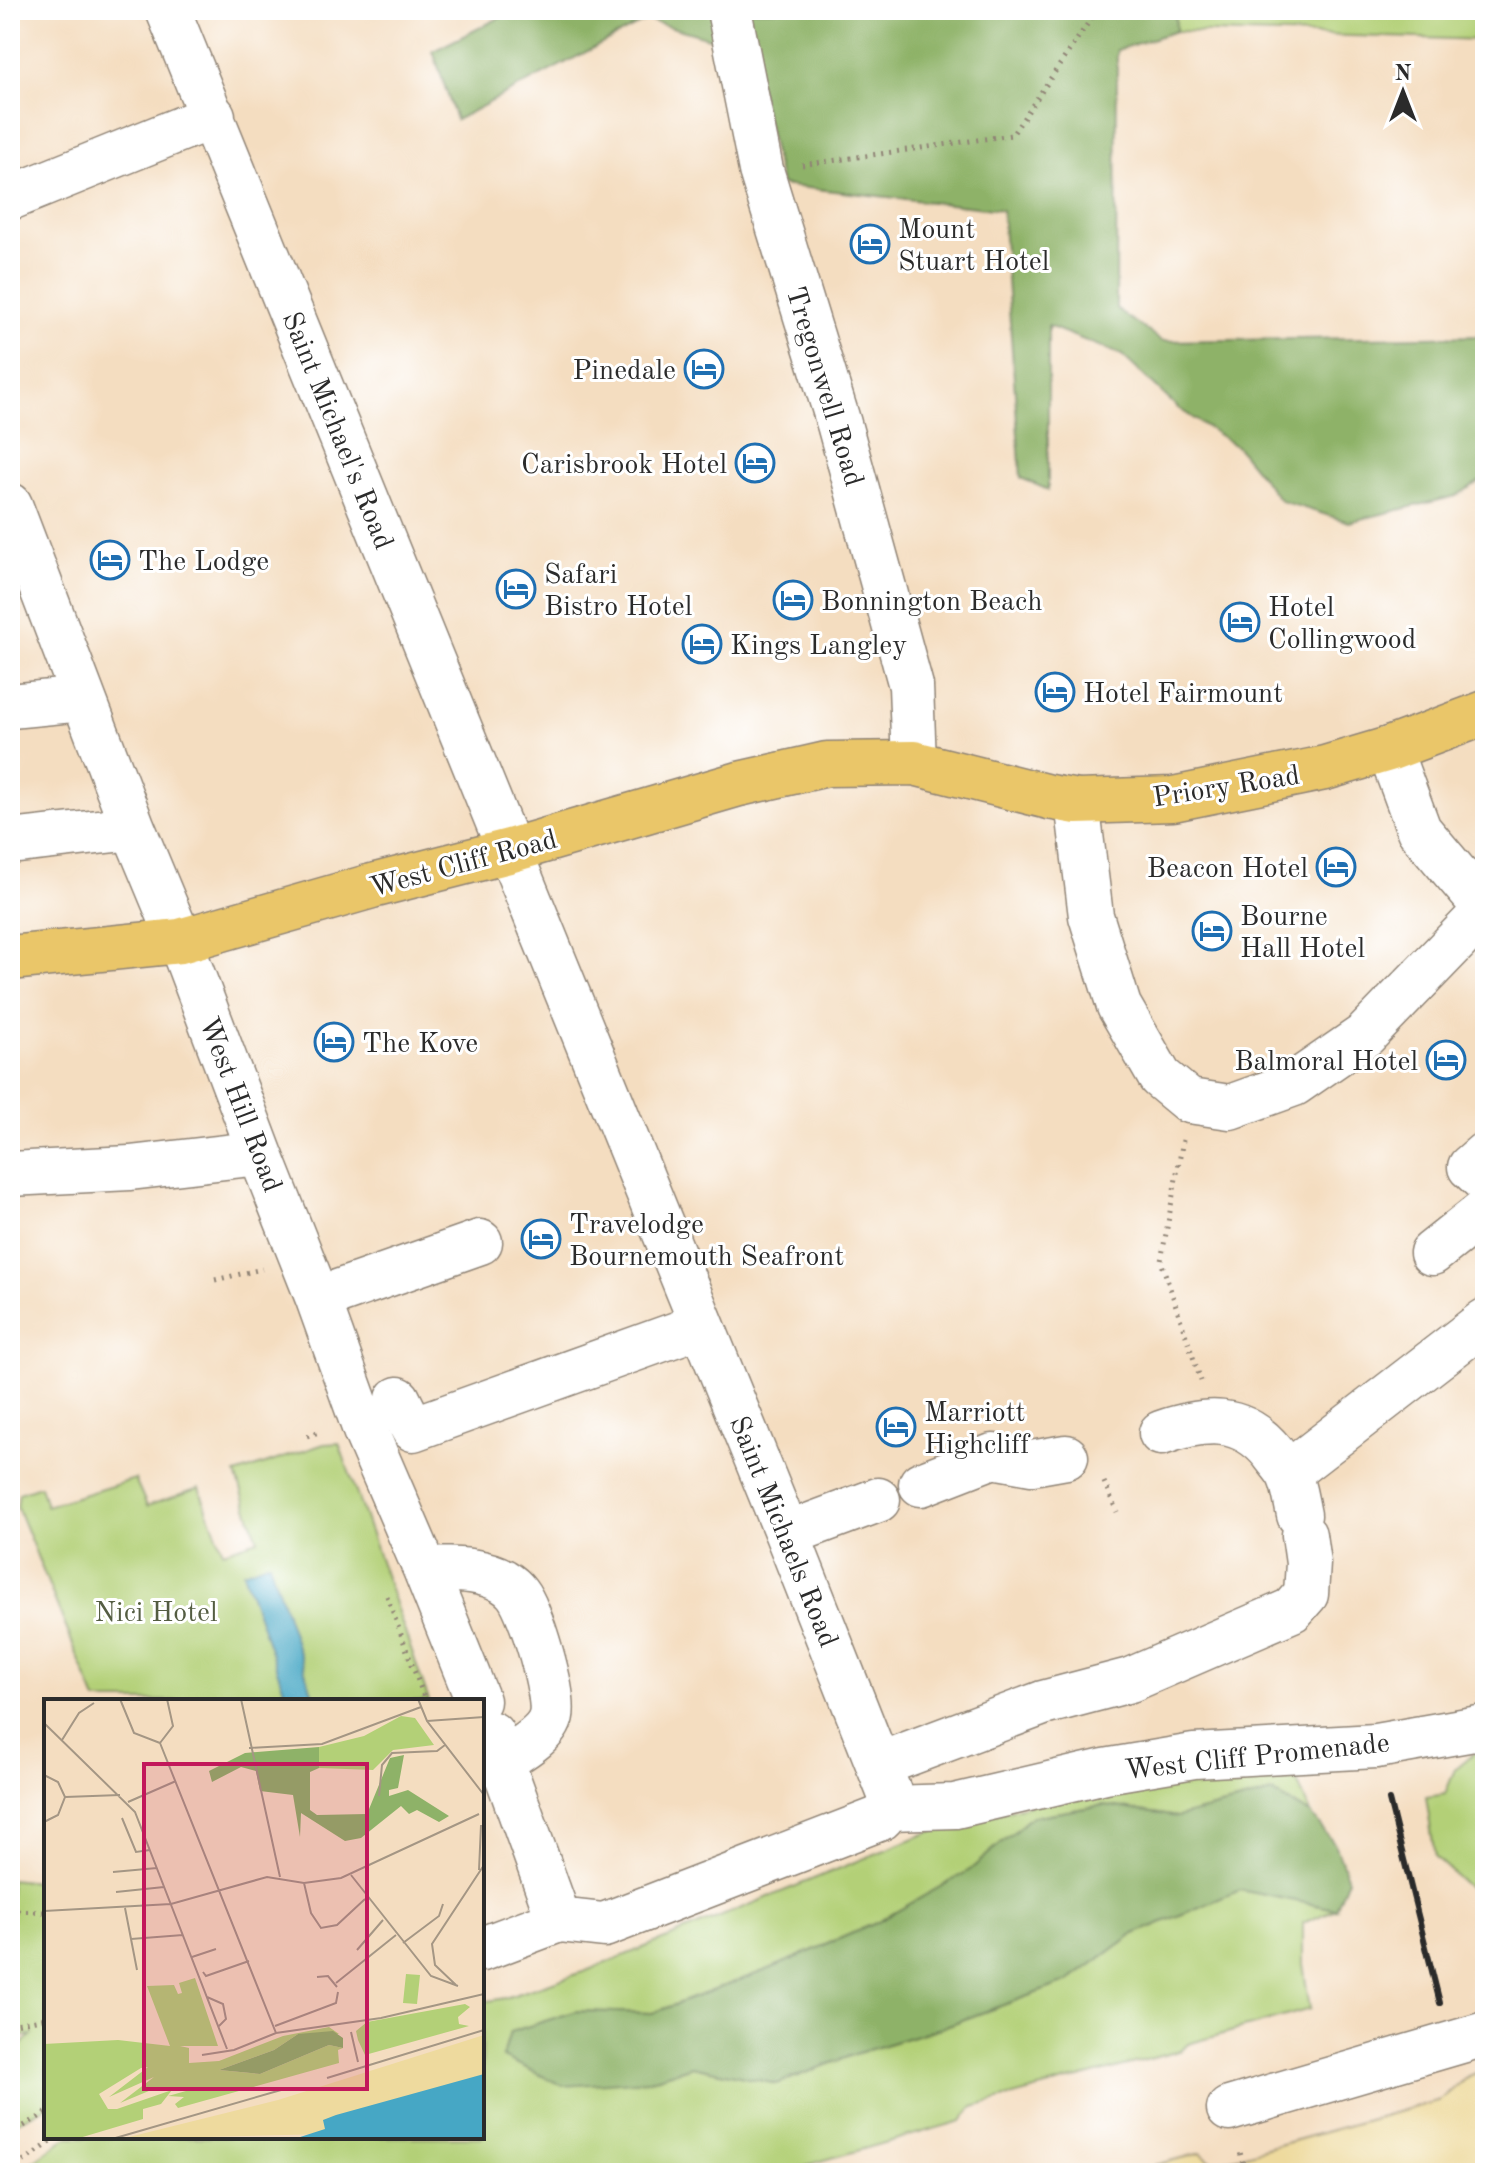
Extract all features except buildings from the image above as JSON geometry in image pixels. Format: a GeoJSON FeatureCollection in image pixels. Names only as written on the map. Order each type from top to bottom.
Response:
{"type":"FeatureCollection","features":[{"type":"Feature","properties":{"kind":"main road","name":"Priory Road"},"geometry":{"type":"LineString","coordinates":[[914,763],[1077,802],[1173,799],[1325,768],[1389,749],[1485,713]]}},
{"type":"Feature","properties":{"kind":"main road","name":"West Cliff Road"},"geometry":{"type":"LineString","coordinates":[[10,958],[180,941],[739,784],[827,764],[914,763]]}},
{"type":"Feature","properties":{"kind":"street","name":"Saint Michael's Road"},"geometry":{"type":"LineString","coordinates":[[168,10],[509,851]]}},
{"type":"Feature","properties":{"kind":"street","name":"Tregonwell Road"},"geometry":{"type":"LineString","coordinates":[[729,10],[761,170],[839,424],[911,686],[914,763]]}},
{"type":"Feature","properties":{"kind":"street"},"geometry":{"type":"LineString","coordinates":[[10,198],[213,116]]}},
{"type":"Feature","properties":{"kind":"street","name":"West Hill Road"},"geometry":{"type":"LineString","coordinates":[[10,505],[24,579],[83,699],[180,941],[365,1430],[477,1699]]}},
{"type":"Feature","properties":{"kind":"street"},"geometry":{"type":"LineString","coordinates":[[10,706],[83,699]]}},
{"type":"Feature","properties":{"kind":"street"},"geometry":{"type":"LineString","coordinates":[[1077,802],[1091,916],[1119,1006],[1160,1077],[1189,1101],[1230,1107],[1294,1084],[1365,1035],[1485,910],[1419,830],[1389,749]]}},
{"type":"Feature","properties":{"kind":"street"},"geometry":{"type":"LineString","coordinates":[[10,842],[133,828]]}},
{"type":"Feature","properties":{"kind":"street","name":"Saint Michaels Road"},"geometry":{"type":"LineString","coordinates":[[509,851],[787,1534],[891,1797],[889,1808]]}},
{"type":"Feature","properties":{"kind":"street"},"geometry":{"type":"LineString","coordinates":[[10,1174],[130,1168],[260,1153]]}},
{"type":"Feature","properties":{"kind":"street"},"geometry":{"type":"LineString","coordinates":[[1485,1154],[1470,1167],[1485,1181]]}},
{"type":"Feature","properties":{"kind":"street"},"geometry":{"type":"LineString","coordinates":[[1432,1253],[1485,1211]]}},
{"type":"Feature","properties":{"kind":"street"},"geometry":{"type":"LineString","coordinates":[[318,1299],[480,1242]]}},
{"type":"Feature","properties":{"kind":"street"},"geometry":{"type":"LineString","coordinates":[[1288,1473],[1485,1321]]}},
{"type":"Feature","properties":{"kind":"street"},"geometry":{"type":"LineString","coordinates":[[398,1399],[413,1429],[702,1325]]}},
{"type":"Feature","properties":{"kind":"street"},"geometry":{"type":"LineString","coordinates":[[878,1765],[1043,1703],[1130,1680],[1292,1610],[1306,1594],[1308,1563],[1288,1473],[1262,1440],[1237,1426],[1214,1420],[1187,1424],[1161,1433]]}},
{"type":"Feature","properties":{"kind":"street"},"geometry":{"type":"LineString","coordinates":[[921,1484],[993,1456],[1032,1463],[1066,1457]]}},
{"type":"Feature","properties":{"kind":"street"},"geometry":{"type":"LineString","coordinates":[[787,1534],[878,1500]]}},
{"type":"Feature","properties":{"kind":"street"},"geometry":{"type":"LineString","coordinates":[[425,1569],[475,1572],[503,1581],[517,1592],[529,1617],[549,1687],[551,1717],[538,1736],[502,1761]]}},
{"type":"Feature","properties":{"kind":"street"},"geometry":{"type":"LineString","coordinates":[[484,1715],[559,1920]]}},
{"type":"Feature","properties":{"kind":"street","name":"West Cliff Promenade"},"geometry":{"type":"LineString","coordinates":[[889,1808],[955,1806],[1105,1771],[1194,1756],[1379,1762],[1485,1727]]}},
{"type":"Feature","properties":{"kind":"street"},"geometry":{"type":"LineString","coordinates":[[484,1948],[559,1920],[604,1925],[881,1818],[889,1808]]}},
{"type":"Feature","properties":{"kind":"street"},"geometry":{"type":"LineString","coordinates":[[1229,2109],[1478,2018]]}},
{"type":"Feature","properties":{"kind":"path"},"geometry":{"type":"LineString","coordinates":[[761,170],[1012,135],[1097,10]]}},
{"type":"Feature","properties":{"kind":"path"},"geometry":{"type":"LineString","coordinates":[[1189,1101],[1161,1261],[1214,1420]]}},
{"type":"Feature","properties":{"kind":"path"},"geometry":{"type":"LineString","coordinates":[[1104,1482],[1117,1512]]}},
{"type":"Feature","properties":{"kind":"path"},"geometry":{"type":"LineString","coordinates":[[10,1911],[44,1912]]}},
{"type":"Feature","properties":{"kind":"path"},"geometry":{"type":"LineString","coordinates":[[10,2025],[44,2018]]}},
{"type":"Feature","properties":{"kind":"path"},"geometry":{"type":"LineString","coordinates":[[10,2134],[44,2114]]}},
{"type":"Feature","properties":{"kind":"path"},"geometry":{"type":"LineString","coordinates":[[10,2171],[55,2139]]}},
{"type":"Feature","properties":{"kind":"green space"},"geometry":{"type":"Polygon","coordinates":[[[515,10],[1175,10],[1176,31],[1117,50],[1116,309],[1162,341],[1485,336],[1485,478],[1456,496],[1349,522],[1281,501],[1237,447],[1178,408],[1122,355],[1048,326],[1048,490],[1021,478],[1002,210],[781,185],[751,50],[647,20],[456,120],[433,51],[515,10]]]}},
{"type":"Feature","properties":{"kind":"green space"},"geometry":{"type":"Polygon","coordinates":[[[1175,10],[1485,10],[1485,40],[1176,31],[1175,10]]]}},
{"type":"Feature","properties":{"kind":"green space","name":"Nici Hotel"},"geometry":{"type":"Polygon","coordinates":[[[339,1443],[428,1699],[95,1699],[17,1507],[19,1493],[40,1486],[46,1506],[135,1479],[147,1506],[199,1488],[223,1551],[258,1540],[236,1474],[324,1444],[339,1443]]]}},
{"type":"Feature","properties":{"kind":"green space"},"geometry":{"type":"Polygon","coordinates":[[[1485,1744],[1485,1947],[1475,1894],[1435,1857],[1426,1797],[1445,1794],[1455,1769],[1485,1744]]]}},
{"type":"Feature","properties":{"kind":"green space"},"geometry":{"type":"Polygon","coordinates":[[[1245,1771],[1296,1779],[1311,1814],[1272,1793],[1177,1817],[1104,1805],[1031,1817],[970,1870],[876,1923],[772,1968],[652,2013],[577,2011],[510,2032],[503,2057],[649,2080],[692,2066],[777,2084],[1069,1981],[1132,1935],[1240,1890],[1336,1909],[1303,1923],[1303,1964],[1310,2009],[1188,2044],[1182,2050],[973,2107],[962,2121],[779,2173],[17,2173],[64,2139],[484,2139],[484,2002],[505,1998],[586,1971],[932,1831],[1084,1790],[1245,1771]]]}},
{"type":"Feature","properties":{"kind":"green space"},"geometry":{"type":"Polygon","coordinates":[[[1272,1793],[1311,1814],[1336,1846],[1348,1879],[1336,1909],[1240,1890],[1132,1935],[1069,1981],[777,2084],[692,2066],[649,2080],[563,2086],[503,2057],[510,2032],[577,2011],[653,2013],[772,1968],[876,1923],[970,1870],[1031,1817],[1104,1805],[1177,1817],[1272,1793]]]}},
{"type":"Feature","properties":{"kind":"green space"},"geometry":{"type":"Polygon","coordinates":[[[10,1879],[44,1883],[44,2108],[10,2125],[10,2055],[32,2035],[10,2038],[10,1879]]]}},
{"type":"Feature","properties":{"kind":"sand"},"geometry":{"type":"Polygon","coordinates":[[[1485,2070],[1485,2173],[1152,2173],[1155,2165],[1201,2153],[1213,2163],[1440,2100],[1468,2076],[1485,2070]]]}},
{"type":"Feature","properties":{"kind":"water"},"geometry":{"type":"Polygon","coordinates":[[[269,1562],[314,1699],[287,1699],[243,1572],[269,1562]]]}},
{"type":"Feature","properties":{"kind":"railway"},"geometry":{"type":"LineString","coordinates":[[1389,1800],[1440,2003]]}},
{"type":"Feature","properties":{"kind":"place","name":"Mount Stuart Hotel"},"geometry":{"type":"Point","coordinates":[870,244]}},
{"type":"Feature","properties":{"kind":"place","name":"Pinedale"},"geometry":{"type":"Point","coordinates":[704,369]}},
{"type":"Feature","properties":{"kind":"place","name":"Carisbrook Hotel"},"geometry":{"type":"Point","coordinates":[755,463]}},
{"type":"Feature","properties":{"kind":"place","name":"The Lodge"},"geometry":{"type":"Point","coordinates":[110,560]}},
{"type":"Feature","properties":{"kind":"place","name":"Safari Bistro Hotel"},"geometry":{"type":"Point","coordinates":[516,589]}},
{"type":"Feature","properties":{"kind":"place","name":"Bonnington Beach"},"geometry":{"type":"Point","coordinates":[793,600]}},
{"type":"Feature","properties":{"kind":"place","name":"Hotel Collingwood"},"geometry":{"type":"Point","coordinates":[1240,622]}},
{"type":"Feature","properties":{"kind":"place","name":"Kings Langley"},"geometry":{"type":"Point","coordinates":[702,644]}},
{"type":"Feature","properties":{"kind":"place","name":"Hotel Fairmount"},"geometry":{"type":"Point","coordinates":[1055,692]}},
{"type":"Feature","properties":{"kind":"place","name":"Beacon Hotel"},"geometry":{"type":"Point","coordinates":[1336,867]}},
{"type":"Feature","properties":{"kind":"place","name":"Bourne Hall Hotel"},"geometry":{"type":"Point","coordinates":[1212,931]}},
{"type":"Feature","properties":{"kind":"place","name":"The Kove"},"geometry":{"type":"Point","coordinates":[334,1042]}},
{"type":"Feature","properties":{"kind":"place","name":"Balmoral Hotel"},"geometry":{"type":"Point","coordinates":[1446,1060]}},
{"type":"Feature","properties":{"kind":"place","name":"Travelodge Bournemouth Seafront"},"geometry":{"type":"Point","coordinates":[541,1239]}},
{"type":"Feature","properties":{"kind":"place","name":"Marriott Highcliff"},"geometry":{"type":"Point","coordinates":[896,1427]}}]}
